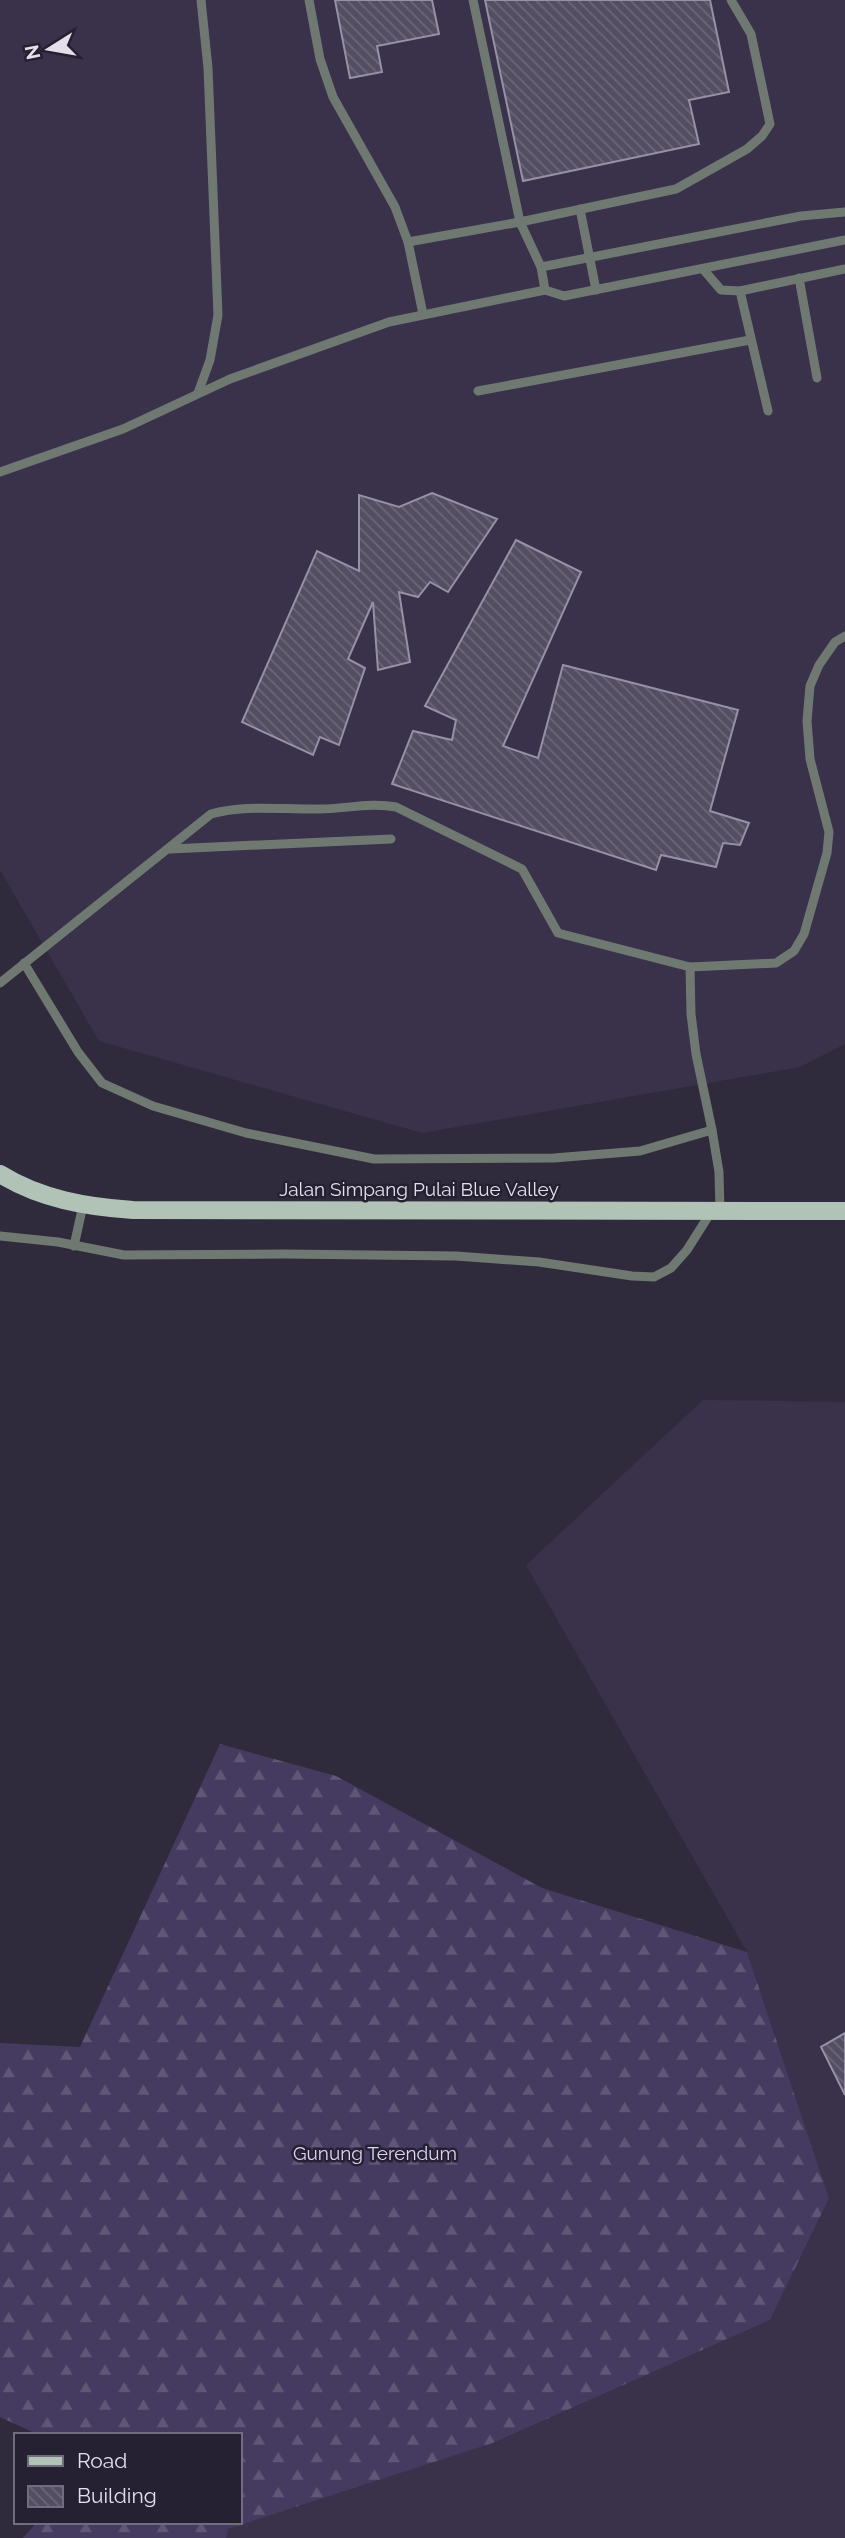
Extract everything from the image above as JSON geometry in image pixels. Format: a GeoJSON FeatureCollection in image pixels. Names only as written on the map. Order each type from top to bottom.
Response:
{"type":"FeatureCollection","features":[{"type":"Feature","properties":{"kind":"main road","name":"Jalan Simpang Pulai Blue Valley"},"geometry":{"type":"LineString","coordinates":[[0,1174],[34,1192],[83,1205],[145,1210],[845,1211]]}},
{"type":"Feature","properties":{"kind":"lane"},"geometry":{"type":"LineString","coordinates":[[198,393],[211,360],[218,315],[208,68],[201,0]]}},
{"type":"Feature","properties":{"kind":"lane"},"geometry":{"type":"LineString","coordinates":[[309,0],[320,59],[333,97],[395,207],[408,242],[422,314]]}},
{"type":"Feature","properties":{"kind":"lane"},"geometry":{"type":"LineString","coordinates":[[473,0],[520,222],[541,267],[545,290]]}},
{"type":"Feature","properties":{"kind":"lane"},"geometry":{"type":"LineString","coordinates":[[408,242],[520,222],[676,189],[747,149],[770,124],[751,34],[731,0]]}},
{"type":"Feature","properties":{"kind":"lane"},"geometry":{"type":"LineString","coordinates":[[580,209],[596,290]]}},
{"type":"Feature","properties":{"kind":"lane"},"geometry":{"type":"LineString","coordinates":[[541,267],[801,216],[845,212]]}},
{"type":"Feature","properties":{"kind":"lane"},"geometry":{"type":"LineString","coordinates":[[0,472],[123,429],[230,379],[389,322],[545,290],[564,296],[845,240]]}},
{"type":"Feature","properties":{"kind":"lane"},"geometry":{"type":"LineString","coordinates":[[703,269],[721,290],[740,291],[845,269]]}},
{"type":"Feature","properties":{"kind":"lane"},"geometry":{"type":"LineString","coordinates":[[799,278],[817,378]]}},
{"type":"Feature","properties":{"kind":"lane"},"geometry":{"type":"LineString","coordinates":[[740,291],[768,411]]}},
{"type":"Feature","properties":{"kind":"lane"},"geometry":{"type":"LineString","coordinates":[[478,391],[750,340]]}},
{"type":"Feature","properties":{"kind":"lane"},"geometry":{"type":"LineString","coordinates":[[0,983],[211,814],[227,810],[323,809],[381,804],[396,807],[522,869],[558,933],[690,967],[776,963],[794,951],[804,934],[827,853],[829,832],[810,758],[807,722],[810,687],[819,665],[835,642],[845,636]]}},
{"type":"Feature","properties":{"kind":"lane"},"geometry":{"type":"LineString","coordinates":[[170,849],[391,839]]}},
{"type":"Feature","properties":{"kind":"lane"},"geometry":{"type":"LineString","coordinates":[[24,963],[78,1052],[102,1083],[153,1106],[246,1133],[374,1159],[554,1158],[640,1151],[712,1130]]}},
{"type":"Feature","properties":{"kind":"lane"},"geometry":{"type":"LineString","coordinates":[[0,1236],[74,1245],[124,1255],[456,1256],[539,1262],[653,1277],[671,1268],[715,1212],[719,1172],[696,1054],[691,1014],[690,967]]}},
{"type":"Feature","properties":{"kind":"lane"},"geometry":{"type":"LineString","coordinates":[[74,1245],[83,1205]]}},
{"type":"Feature","properties":{"kind":"shaded area"},"geometry":{"type":"Polygon","coordinates":[[[0,0],[845,0],[845,1044],[800,1067],[422,1133],[99,1041],[0,870],[0,0]]]}},
{"type":"Feature","properties":{"kind":"shaded area"},"geometry":{"type":"Polygon","coordinates":[[[703,1400],[845,1402],[845,2538],[226,2538],[228,2529],[493,2443],[770,2320],[829,2198],[747,1952],[526,1565],[703,1400]]]}},
{"type":"Feature","properties":{"kind":"green space","name":"Gunung Terendum"},"geometry":{"type":"Polygon","coordinates":[[[220,1744],[336,1776],[542,1888],[747,1952],[829,2198],[770,2320],[493,2443],[228,2529],[226,2538],[23,2538],[35,2524],[242,2524],[242,2433],[35,2433],[0,2417],[0,2043],[80,2047],[220,1744]]]}},
{"type":"Feature","properties":{"kind":"building"},"geometry":{"type":"Polygon","coordinates":[[[335,0],[432,0],[439,34],[377,46],[382,72],[350,78],[335,0]]]}},
{"type":"Feature","properties":{"kind":"building"},"geometry":{"type":"Polygon","coordinates":[[[485,0],[710,0],[729,92],[689,100],[699,144],[523,181],[485,0]]]}},
{"type":"Feature","properties":{"kind":"building"},"geometry":{"type":"Polygon","coordinates":[[[432,493],[497,519],[448,592],[430,582],[418,597],[399,592],[410,662],[378,670],[373,602],[348,659],[365,668],[339,745],[320,737],[313,755],[242,722],[317,551],[359,571],[359,495],[399,507],[432,493]]]}},
{"type":"Feature","properties":{"kind":"building"},"geometry":{"type":"Polygon","coordinates":[[[516,540],[581,572],[503,746],[538,758],[563,665],[738,710],[710,811],[749,823],[740,845],[723,843],[716,867],[661,855],[656,870],[392,784],[413,731],[452,740],[456,720],[425,706],[516,540]]]}},
{"type":"Feature","properties":{"kind":"building"},"geometry":{"type":"Polygon","coordinates":[[[845,2033],[845,2095],[821,2047],[845,2033]]]}}]}
